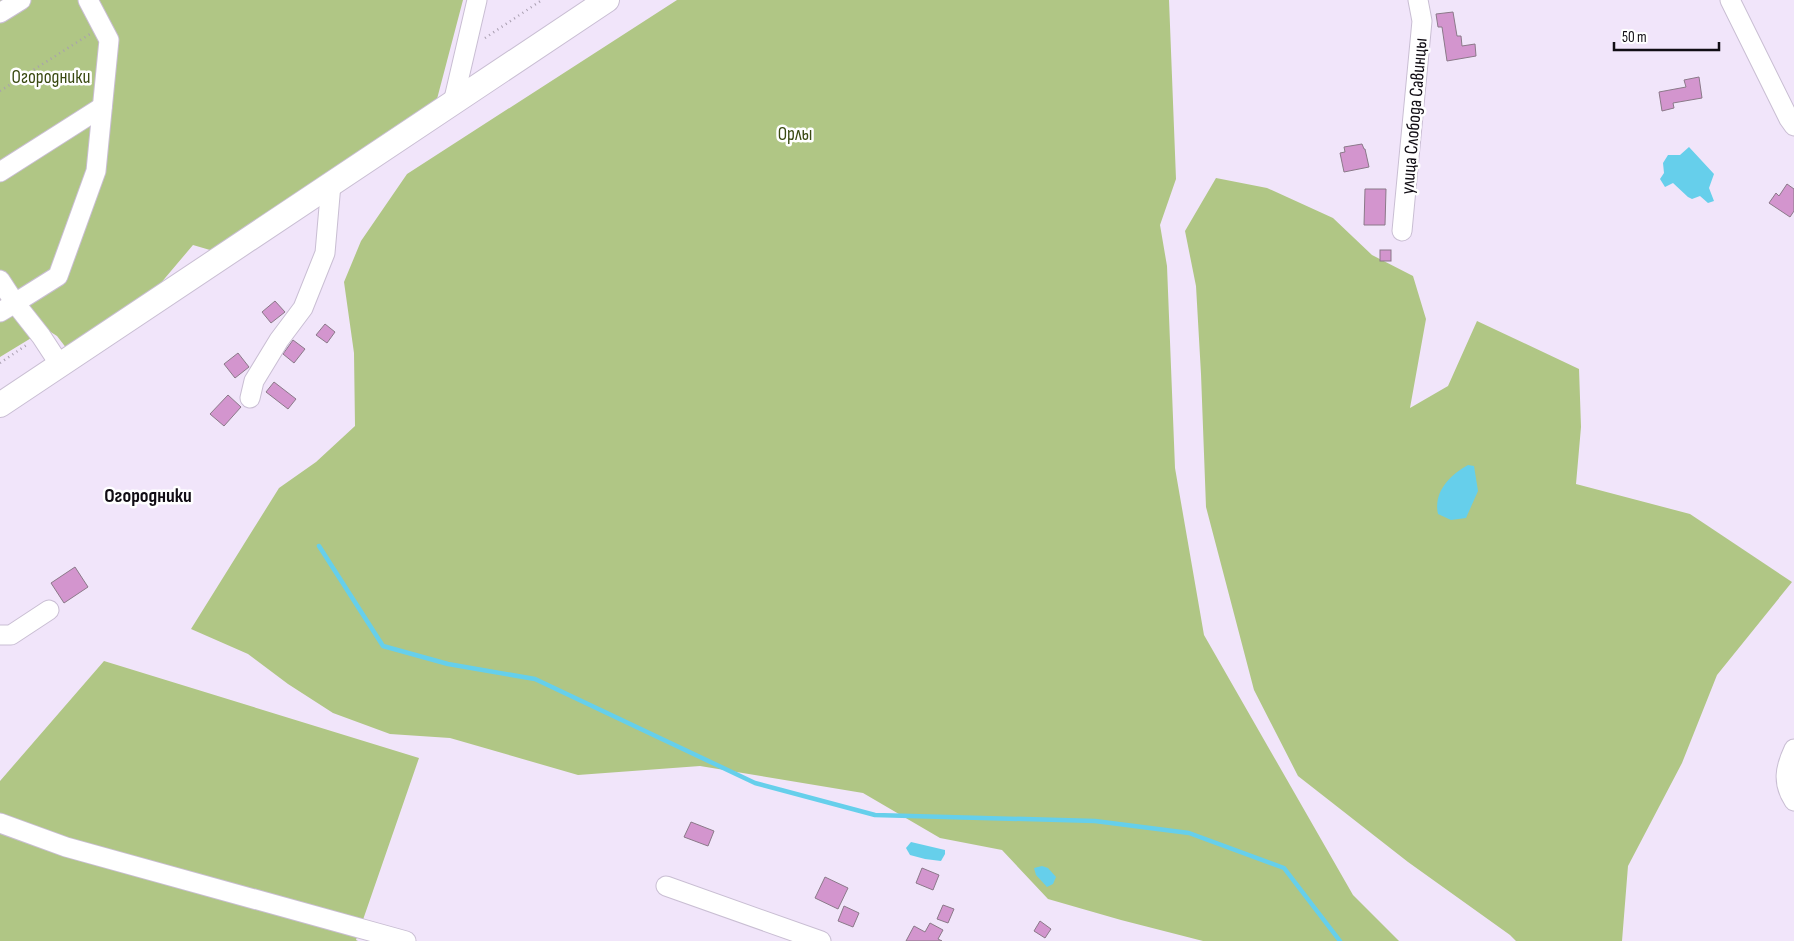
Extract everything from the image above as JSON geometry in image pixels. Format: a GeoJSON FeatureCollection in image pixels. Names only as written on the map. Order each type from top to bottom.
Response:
{"type":"FeatureCollection","features":[{"type":"Feature","properties":{"kind":"main road"},"geometry":{"type":"LineString","coordinates":[[0,405],[607,0]]}},
{"type":"Feature","properties":{"kind":"street"},"geometry":{"type":"LineString","coordinates":[[0,12],[21,0]]}},
{"type":"Feature","properties":{"kind":"street"},"geometry":{"type":"LineString","coordinates":[[8,307],[58,276],[96,171],[109,40],[88,0]]}},
{"type":"Feature","properties":{"kind":"street"},"geometry":{"type":"LineString","coordinates":[[453,103],[477,0]]}},
{"type":"Feature","properties":{"kind":"street","name":"улица Слобода Савинцы"},"geometry":{"type":"LineString","coordinates":[[1402,231],[1422,21],[1418,0]]}},
{"type":"Feature","properties":{"kind":"street"},"geometry":{"type":"LineString","coordinates":[[1730,0],[1794,126]]}},
{"type":"Feature","properties":{"kind":"street"},"geometry":{"type":"LineString","coordinates":[[0,172],[102,107]]}},
{"type":"Feature","properties":{"kind":"street"},"geometry":{"type":"LineString","coordinates":[[250,398],[254,382],[279,340],[303,308],[325,253],[331,184]]}},
{"type":"Feature","properties":{"kind":"street"},"geometry":{"type":"LineString","coordinates":[[0,280],[8,307],[41,336],[60,365]]}},
{"type":"Feature","properties":{"kind":"street"},"geometry":{"type":"LineString","coordinates":[[0,635],[11,635],[49,610]]}},
{"type":"Feature","properties":{"kind":"street"},"geometry":{"type":"LineString","coordinates":[[1794,748],[1785,773],[1788,792],[1794,801]]}},
{"type":"Feature","properties":{"kind":"street"},"geometry":{"type":"LineString","coordinates":[[0,823],[66,847],[406,941]]}},
{"type":"Feature","properties":{"kind":"street"},"geometry":{"type":"LineString","coordinates":[[666,886],[821,941]]}},
{"type":"Feature","properties":{"kind":"path"},"geometry":{"type":"LineString","coordinates":[[465,51],[542,0]]}},
{"type":"Feature","properties":{"kind":"path"},"geometry":{"type":"LineString","coordinates":[[0,91],[101,27]]}},
{"type":"Feature","properties":{"kind":"path"},"geometry":{"type":"LineString","coordinates":[[0,363],[41,336]]}},
{"type":"Feature","properties":{"kind":"green space"},"geometry":{"type":"Polygon","coordinates":[[[0,0],[463,0],[437,99],[262,220],[210,250],[193,245],[149,297],[67,349],[57,336],[46,329],[0,357],[0,0]]]}},
{"type":"Feature","properties":{"kind":"green space","name":"Орлы"},"geometry":{"type":"Polygon","coordinates":[[[677,0],[1169,0],[1176,179],[1160,225],[1167,266],[1175,468],[1204,635],[1353,895],[1399,941],[1203,941],[1048,899],[1002,850],[940,838],[863,793],[700,766],[578,775],[450,738],[390,734],[333,713],[288,684],[248,654],[191,629],[279,488],[316,462],[355,426],[354,353],[344,282],[361,241],[407,174],[677,0]]]}},
{"type":"Feature","properties":{"kind":"green space"},"geometry":{"type":"Polygon","coordinates":[[[1216,178],[1267,188],[1333,218],[1372,255],[1413,276],[1426,319],[1410,408],[1448,386],[1477,321],[1579,369],[1581,427],[1576,484],[1690,514],[1792,582],[1717,675],[1682,763],[1628,866],[1622,941],[1516,941],[1408,862],[1298,776],[1254,690],[1206,507],[1196,286],[1185,231],[1216,178]]]}},
{"type":"Feature","properties":{"kind":"green space"},"geometry":{"type":"Polygon","coordinates":[[[104,661],[419,758],[356,940],[358,941],[0,941],[0,781],[104,661]]]}},
{"type":"Feature","properties":{"kind":"water"},"geometry":{"type":"Polygon","coordinates":[[[1689,147],[1714,174],[1709,188],[1714,201],[1708,203],[1700,196],[1692,199],[1673,183],[1665,187],[1660,179],[1664,173],[1663,163],[1668,155],[1680,155],[1689,147]]]}},
{"type":"Feature","properties":{"kind":"water"},"geometry":{"type":"Polygon","coordinates":[[[1468,465],[1474,466],[1478,491],[1466,518],[1451,520],[1438,514],[1438,498],[1449,479],[1468,465]]]}},
{"type":"Feature","properties":{"kind":"water"},"geometry":{"type":"Polygon","coordinates":[[[911,842],[945,850],[945,854],[941,861],[910,855],[906,848],[911,842]]]}},
{"type":"Feature","properties":{"kind":"water"},"geometry":{"type":"Polygon","coordinates":[[[1042,866],[1048,868],[1056,877],[1053,884],[1047,887],[1036,875],[1034,868],[1042,866]]]}},
{"type":"Feature","properties":{"kind":"building"},"geometry":{"type":"Polygon","coordinates":[[[1453,12],[1457,36],[1461,36],[1462,46],[1475,44],[1476,56],[1447,61],[1442,27],[1438,27],[1436,14],[1453,12]]]}},
{"type":"Feature","properties":{"kind":"building"},"geometry":{"type":"Polygon","coordinates":[[[1699,77],[1702,98],[1673,103],[1674,108],[1662,111],[1659,92],[1686,87],[1684,80],[1699,77]]]}},
{"type":"Feature","properties":{"kind":"building"},"geometry":{"type":"Polygon","coordinates":[[[1362,144],[1369,167],[1344,172],[1340,153],[1345,152],[1344,147],[1362,144]]]}},
{"type":"Feature","properties":{"kind":"building"},"geometry":{"type":"Polygon","coordinates":[[[1787,184],[1794,189],[1794,211],[1790,217],[1769,203],[1776,193],[1779,196],[1787,184]]]}},
{"type":"Feature","properties":{"kind":"building"},"geometry":{"type":"Polygon","coordinates":[[[1365,189],[1386,189],[1385,225],[1364,225],[1365,189]]]}},
{"type":"Feature","properties":{"kind":"building"},"geometry":{"type":"Polygon","coordinates":[[[1380,250],[1391,250],[1391,261],[1380,261],[1380,250]]]}},
{"type":"Feature","properties":{"kind":"building"},"geometry":{"type":"Polygon","coordinates":[[[275,301],[285,312],[271,323],[262,312],[275,301]]]}},
{"type":"Feature","properties":{"kind":"building"},"geometry":{"type":"Polygon","coordinates":[[[325,324],[335,332],[327,343],[316,335],[325,324]]]}},
{"type":"Feature","properties":{"kind":"building"},"geometry":{"type":"Polygon","coordinates":[[[293,340],[305,349],[294,363],[283,354],[293,340]]]}},
{"type":"Feature","properties":{"kind":"building"},"geometry":{"type":"Polygon","coordinates":[[[238,353],[249,367],[235,378],[224,364],[238,353]]]}},
{"type":"Feature","properties":{"kind":"building"},"geometry":{"type":"Polygon","coordinates":[[[274,382],[296,399],[288,409],[266,392],[274,382]]]}},
{"type":"Feature","properties":{"kind":"building"},"geometry":{"type":"Polygon","coordinates":[[[228,395],[241,407],[224,426],[210,414],[228,395]]]}},
{"type":"Feature","properties":{"kind":"building"},"geometry":{"type":"Polygon","coordinates":[[[75,567],[88,587],[64,603],[51,583],[75,567]]]}},
{"type":"Feature","properties":{"kind":"building"},"geometry":{"type":"Polygon","coordinates":[[[691,822],[714,831],[708,846],[684,837],[691,822]]]}},
{"type":"Feature","properties":{"kind":"building"},"geometry":{"type":"Polygon","coordinates":[[[922,868],[939,875],[933,890],[916,883],[922,868]]]}},
{"type":"Feature","properties":{"kind":"building"},"geometry":{"type":"Polygon","coordinates":[[[825,877],[848,888],[838,909],[815,898],[825,877]]]}},
{"type":"Feature","properties":{"kind":"building"},"geometry":{"type":"Polygon","coordinates":[[[943,905],[954,909],[948,923],[937,919],[943,905]]]}},
{"type":"Feature","properties":{"kind":"building"},"geometry":{"type":"Polygon","coordinates":[[[844,906],[859,913],[853,927],[838,921],[844,906]]]}},
{"type":"Feature","properties":{"kind":"building"},"geometry":{"type":"Polygon","coordinates":[[[1040,921],[1051,929],[1045,938],[1034,931],[1040,921]]]}},
{"type":"Feature","properties":{"kind":"building"},"geometry":{"type":"Polygon","coordinates":[[[930,923],[943,930],[938,939],[942,941],[906,941],[914,926],[925,932],[930,923]]]}},
{"type":"Feature","properties":{"kind":"waterway"},"geometry":{"type":"LineString","coordinates":[[319,546],[383,646],[448,664],[535,679],[755,783],[875,815],[1095,821],[1189,833],[1284,868],[1340,941]]}},
{"type":"Feature","properties":{"kind":"district","name":"Огородники"},"geometry":{"type":"Point","coordinates":[148,495]}}]}
